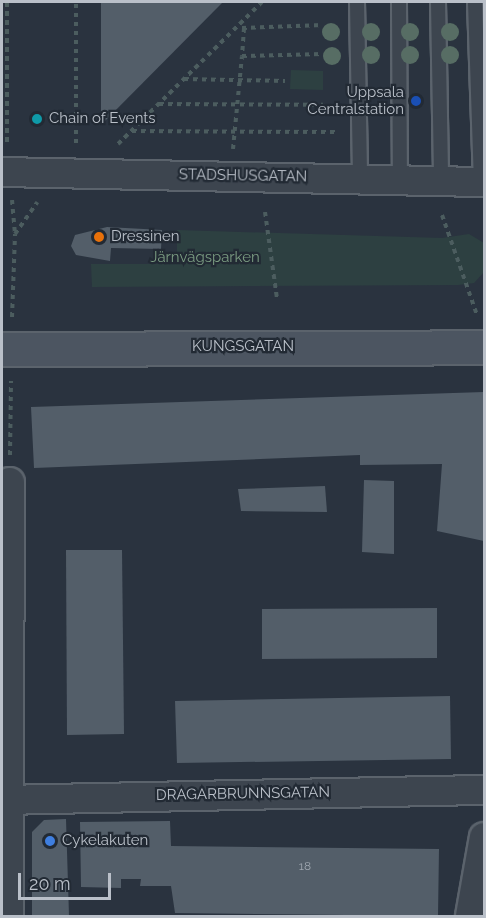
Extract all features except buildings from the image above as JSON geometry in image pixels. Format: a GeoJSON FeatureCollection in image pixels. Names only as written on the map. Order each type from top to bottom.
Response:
{"type":"FeatureCollection","features":[{"type":"Feature","properties":{"kind":"main road","name":"KUNGSGATAN"},"geometry":{"type":"LineString","coordinates":[[7,349],[484,347]]}},
{"type":"Feature","properties":{"kind":"street","name":"STADSHUSGATAN"},"geometry":{"type":"LineString","coordinates":[[4,158],[360,178],[483,182]]}},
{"type":"Feature","properties":{"kind":"street"},"geometry":{"type":"LineString","coordinates":[[9,916],[4,800],[10,482]]}},
{"type":"Feature","properties":{"kind":"street","name":"DRAGARBRUNNSGATAN"},"geometry":{"type":"LineString","coordinates":[[4,800],[484,790]]}},
{"type":"Feature","properties":{"kind":"street"},"geometry":{"type":"LineString","coordinates":[[470,916],[484,837]]}},
{"type":"Feature","properties":{"kind":"lane"},"geometry":{"type":"LineString","coordinates":[[357,2],[360,178]]}},
{"type":"Feature","properties":{"kind":"lane"},"geometry":{"type":"LineString","coordinates":[[399,2],[400,180]]}},
{"type":"Feature","properties":{"kind":"lane"},"geometry":{"type":"LineString","coordinates":[[438,2],[441,181]]}},
{"type":"Feature","properties":{"kind":"lane"},"geometry":{"type":"LineString","coordinates":[[475,2],[483,182]]}},
{"type":"Feature","properties":{"kind":"path"},"geometry":{"type":"LineString","coordinates":[[4,158],[4,38],[7,2]]}},
{"type":"Feature","properties":{"kind":"path"},"geometry":{"type":"LineString","coordinates":[[116,146],[262,2]]}},
{"type":"Feature","properties":{"kind":"path"},"geometry":{"type":"LineString","coordinates":[[235,28],[323,25]]}},
{"type":"Feature","properties":{"kind":"path"},"geometry":{"type":"LineString","coordinates":[[232,156],[244,28]]}},
{"type":"Feature","properties":{"kind":"path"},"geometry":{"type":"LineString","coordinates":[[242,56],[323,54]]}},
{"type":"Feature","properties":{"kind":"path"},"geometry":{"type":"LineString","coordinates":[[183,79],[285,81]]}},
{"type":"Feature","properties":{"kind":"path"},"geometry":{"type":"LineString","coordinates":[[158,104],[323,105]]}},
{"type":"Feature","properties":{"kind":"path"},"geometry":{"type":"LineString","coordinates":[[131,131],[335,132]]}},
{"type":"Feature","properties":{"kind":"path"},"geometry":{"type":"LineString","coordinates":[[265,212],[277,298]]}},
{"type":"Feature","properties":{"kind":"path"},"geometry":{"type":"LineString","coordinates":[[442,215],[477,301]]}},
{"type":"Feature","properties":{"kind":"path"},"geometry":{"type":"LineString","coordinates":[[7,349],[10,482]]}},
{"type":"Feature","properties":{"kind":"green space"},"geometry":{"type":"Polygon","coordinates":[[[291,70],[323,71],[323,90],[290,89],[291,70]]]}},
{"type":"Feature","properties":{"kind":"green space","name":"Järnvägsparken"},"geometry":{"type":"Polygon","coordinates":[[[177,230],[442,238],[469,234],[484,243],[484,272],[474,283],[458,285],[92,287],[91,264],[177,264],[177,230]]]}},
{"type":"Feature","properties":{"kind":"place","name":"Uppsala Centralstation"},"geometry":{"type":"Point","coordinates":[416,101]}},
{"type":"Feature","properties":{"kind":"place","name":"Chain of Events"},"geometry":{"type":"Point","coordinates":[37,119]}},
{"type":"Feature","properties":{"kind":"place","name":"Dressinen"},"geometry":{"type":"Point","coordinates":[99,237]}},
{"type":"Feature","properties":{"kind":"place","name":"Cykelakuten"},"geometry":{"type":"Point","coordinates":[50,841]}}]}
